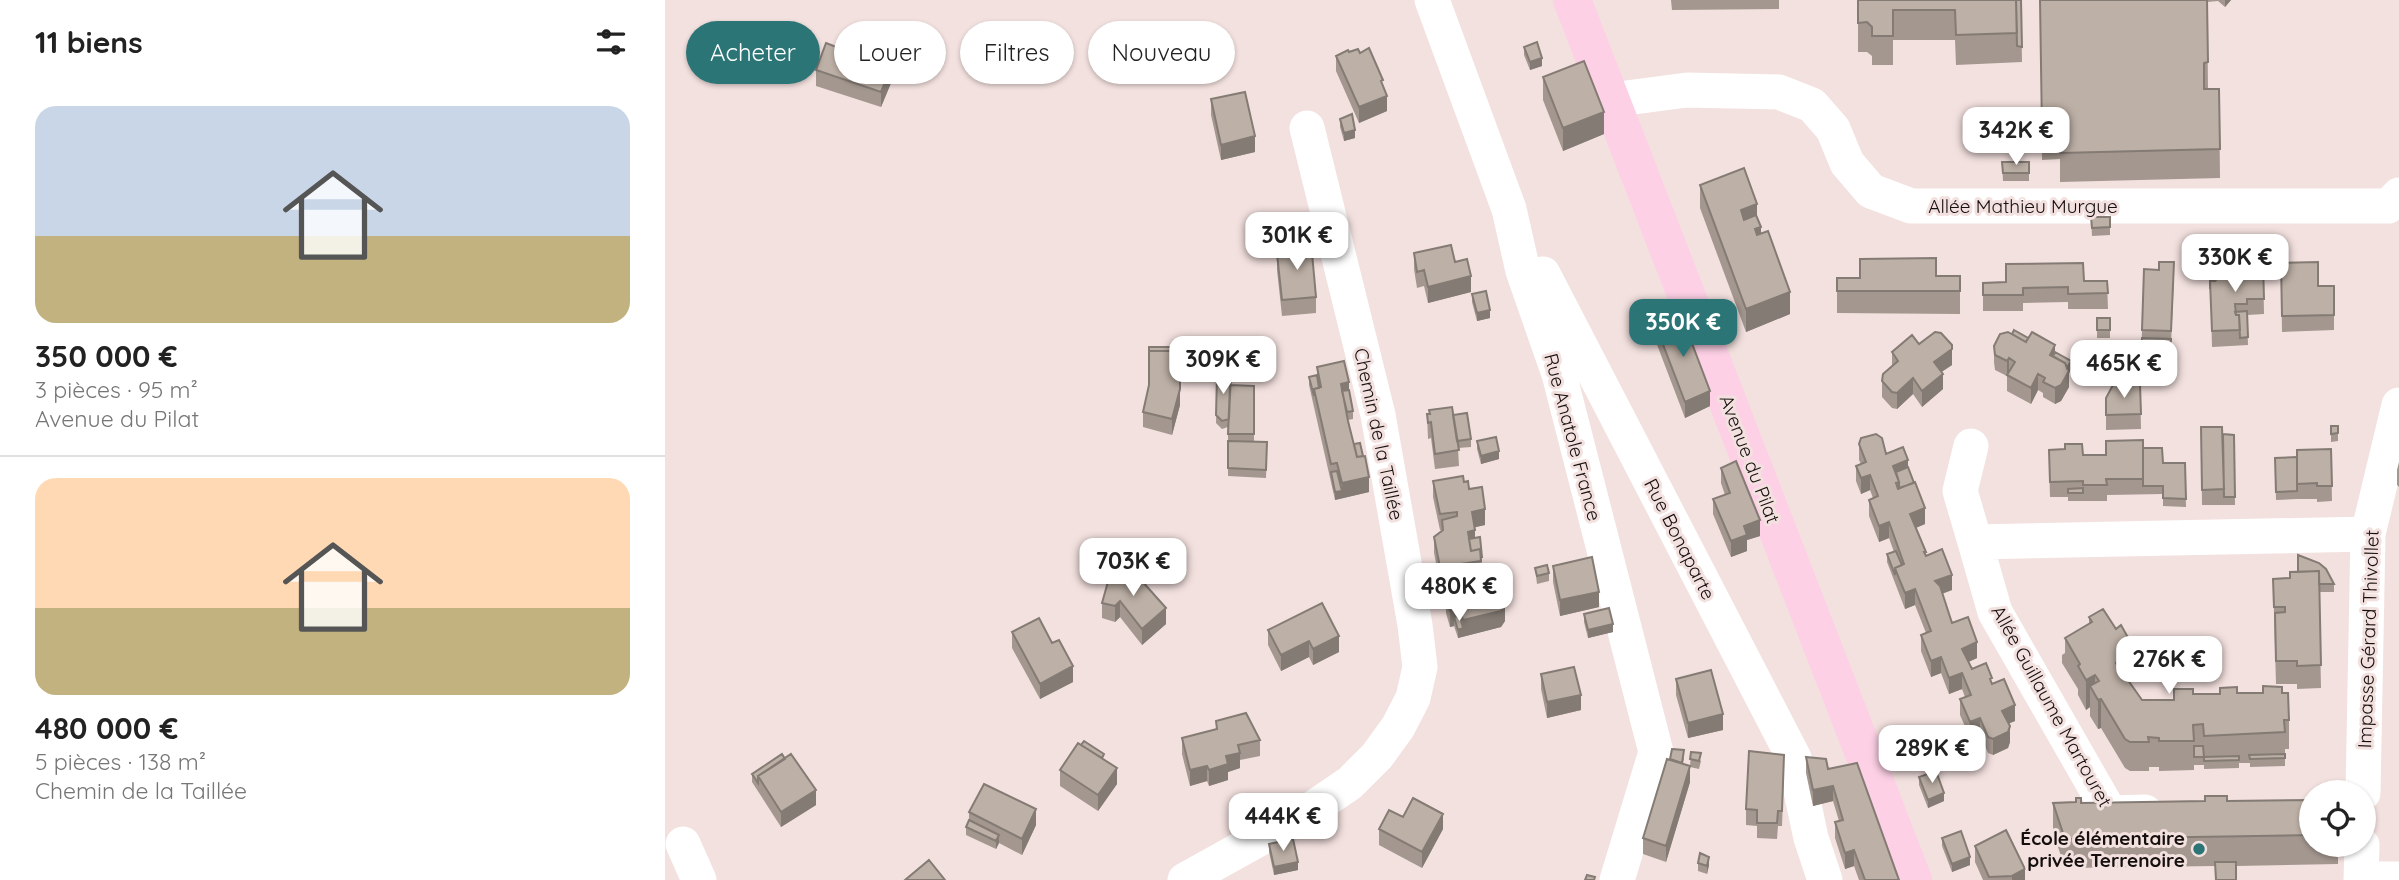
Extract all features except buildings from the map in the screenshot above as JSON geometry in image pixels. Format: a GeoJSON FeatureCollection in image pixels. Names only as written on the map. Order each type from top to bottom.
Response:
{"type":"FeatureCollection","features":[{"type":"Feature","properties":{"kind":"main road","name":"Avenue du Pilat"},"geometry":{"type":"LineString","coordinates":[[1572,0],[1913,880]]}},
{"type":"Feature","properties":{"kind":"street","name":"Rue Anatole France"},"geometry":{"type":"LineString","coordinates":[[1432,0],[1509,209],[1523,271],[1559,374],[1655,752],[1617,880]]}},
{"type":"Feature","properties":{"kind":"street","name":"Allée Mathieu Murgue"},"geometry":{"type":"LineString","coordinates":[[1611,100],[1688,90],[1779,92],[1812,105],[1833,129],[1847,163],[1871,191],[1911,206],[2388,206],[2399,195]]}},
{"type":"Feature","properties":{"kind":"street","name":"Chemin de la Taillée"},"geometry":{"type":"LineString","coordinates":[[1185,880],[1306,813],[1350,783],[1377,756],[1398,727],[1413,698],[1420,667],[1378,415],[1307,128]]}},
{"type":"Feature","properties":{"kind":"street","name":"Rue Bonaparte"},"geometry":{"type":"LineString","coordinates":[[1509,209],[1794,758],[1811,838],[1825,880]]}},
{"type":"Feature","properties":{"kind":"street","name":"Impasse Gérard Thivollet"},"geometry":{"type":"LineString","coordinates":[[2363,780],[2368,534],[2399,405]]}},
{"type":"Feature","properties":{"kind":"street"},"geometry":{"type":"LineString","coordinates":[[1972,446],[1960,491],[1975,542],[2368,534]]}},
{"type":"Feature","properties":{"kind":"street","name":"Allée Guillaume Martouret"},"geometry":{"type":"LineString","coordinates":[[1975,542],[1995,612],[2110,813],[2177,812]]}},
{"type":"Feature","properties":{"kind":"street"},"geometry":{"type":"LineString","coordinates":[[683,844],[699,880]]}},
{"type":"Feature","properties":{"kind":"street"},"geometry":{"type":"LineString","coordinates":[[2361,868],[2399,879]]}},
{"type":"Feature","properties":{"kind":"place","name":"École élémentaire privée Terrenoire"},"geometry":{"type":"Point","coordinates":[2199,849]}}]}
